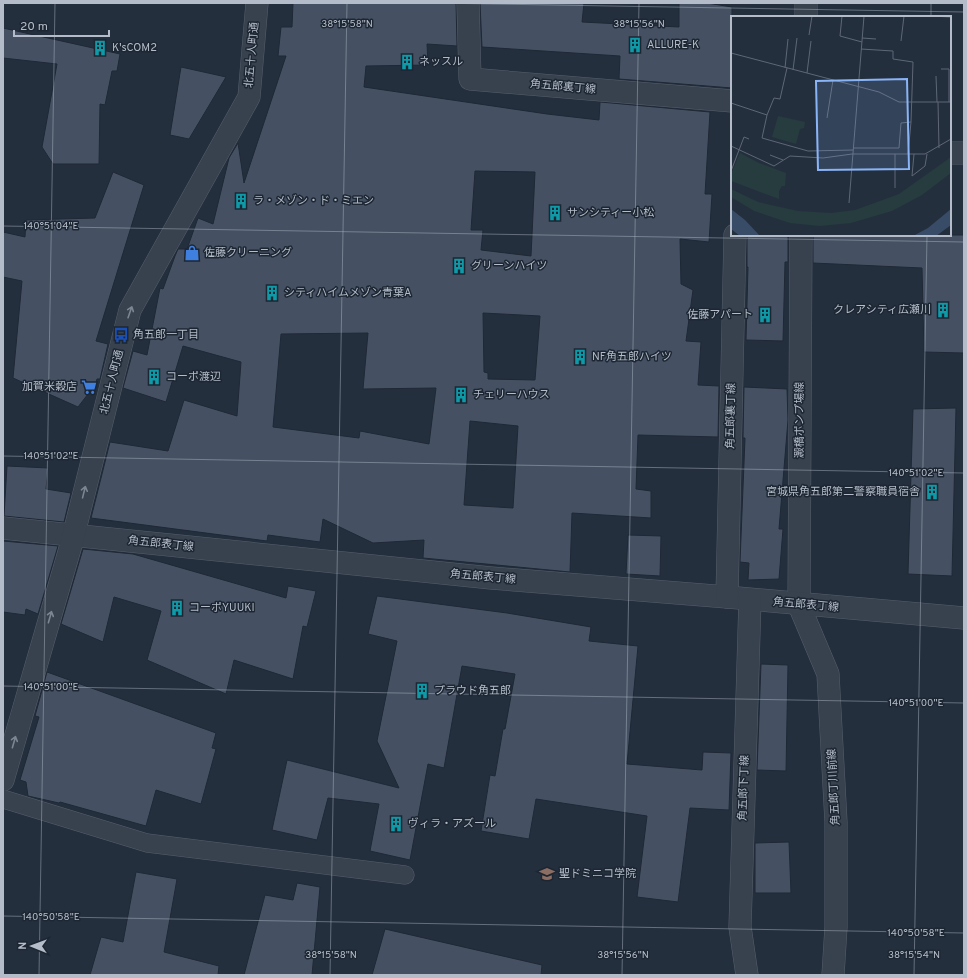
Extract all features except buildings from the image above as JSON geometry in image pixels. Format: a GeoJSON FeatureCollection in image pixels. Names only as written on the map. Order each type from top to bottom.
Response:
{"type":"FeatureCollection","features":[{"type":"Feature","properties":{"kind":"street","name":"北五十人町通"},"geometry":{"type":"LineString","coordinates":[[3,780],[73,536],[130,310],[249,97],[257,3]]}},
{"type":"Feature","properties":{"kind":"street","name":"角五郎裏丁線"},"geometry":{"type":"LineString","coordinates":[[468,3],[470,79],[731,101]]}},
{"type":"Feature","properties":{"kind":"street"},"geometry":{"type":"LineString","coordinates":[[951,153],[964,154]]}},
{"type":"Feature","properties":{"kind":"street","name":"角五郎裏丁線"},"geometry":{"type":"LineString","coordinates":[[727,597],[735,236]]}},
{"type":"Feature","properties":{"kind":"street","name":"澱橋ポンプ場線"},"geometry":{"type":"LineString","coordinates":[[799,605],[801,236]]}},
{"type":"Feature","properties":{"kind":"street","name":"角五郎表丁線"},"geometry":{"type":"LineString","coordinates":[[3,528],[491,578],[964,618]]}},
{"type":"Feature","properties":{"kind":"street","name":"角五郎下丁線"},"geometry":{"type":"LineString","coordinates":[[747,975],[740,927],[750,600]]}},
{"type":"Feature","properties":{"kind":"street","name":"角五郎丁川前線"},"geometry":{"type":"LineString","coordinates":[[799,605],[828,674],[836,822],[836,927],[833,975]]}},
{"type":"Feature","properties":{"kind":"lane"},"geometry":{"type":"LineString","coordinates":[[3,799],[147,843],[405,875]]}},
{"type":"Feature","properties":{"kind":"place","name":"ALLURE-K"},"geometry":{"type":"Point","coordinates":[635,45]}},
{"type":"Feature","properties":{"kind":"place","name":"K'sCOM2"},"geometry":{"type":"Point","coordinates":[100,48]}},
{"type":"Feature","properties":{"kind":"place","name":"ネッスル"},"geometry":{"type":"Point","coordinates":[407,62]}},
{"type":"Feature","properties":{"kind":"place","name":"ラ・メゾン・ド・ミエン"},"geometry":{"type":"Point","coordinates":[241,201]}},
{"type":"Feature","properties":{"kind":"place","name":"サンシティー小松"},"geometry":{"type":"Point","coordinates":[555,213]}},
{"type":"Feature","properties":{"kind":"place","name":"佐藤クリーニング"},"geometry":{"type":"Point","coordinates":[192,253]}},
{"type":"Feature","properties":{"kind":"place","name":"グリーンハイツ"},"geometry":{"type":"Point","coordinates":[459,266]}},
{"type":"Feature","properties":{"kind":"place","name":"シティハイムメゾン青葉A"},"geometry":{"type":"Point","coordinates":[272,293]}},
{"type":"Feature","properties":{"kind":"place","name":"クレアシティ広瀬川"},"geometry":{"type":"Point","coordinates":[943,310]}},
{"type":"Feature","properties":{"kind":"place","name":"佐藤アパート"},"geometry":{"type":"Point","coordinates":[765,315]}},
{"type":"Feature","properties":{"kind":"place","name":"角五郎一丁目"},"geometry":{"type":"Point","coordinates":[121,335]}},
{"type":"Feature","properties":{"kind":"place","name":"NF角五郎ハイツ"},"geometry":{"type":"Point","coordinates":[580,357]}},
{"type":"Feature","properties":{"kind":"place","name":"コーポ渡辺"},"geometry":{"type":"Point","coordinates":[154,377]}},
{"type":"Feature","properties":{"kind":"place","name":"加賀米穀店"},"geometry":{"type":"Point","coordinates":[89,387]}},
{"type":"Feature","properties":{"kind":"place","name":"チェリーハウス"},"geometry":{"type":"Point","coordinates":[461,395]}},
{"type":"Feature","properties":{"kind":"place","name":"宮城県角五郎第二警察職員宿舎"},"geometry":{"type":"Point","coordinates":[932,492]}},
{"type":"Feature","properties":{"kind":"place","name":"コーポYUUKI"},"geometry":{"type":"Point","coordinates":[177,608]}},
{"type":"Feature","properties":{"kind":"place","name":"プラウド角五郎"},"geometry":{"type":"Point","coordinates":[422,691]}},
{"type":"Feature","properties":{"kind":"place","name":"ヴィラ・アズール"},"geometry":{"type":"Point","coordinates":[396,824]}},
{"type":"Feature","properties":{"kind":"place","name":"聖ドミニコ学院"},"geometry":{"type":"Point","coordinates":[547,874]}}]}
